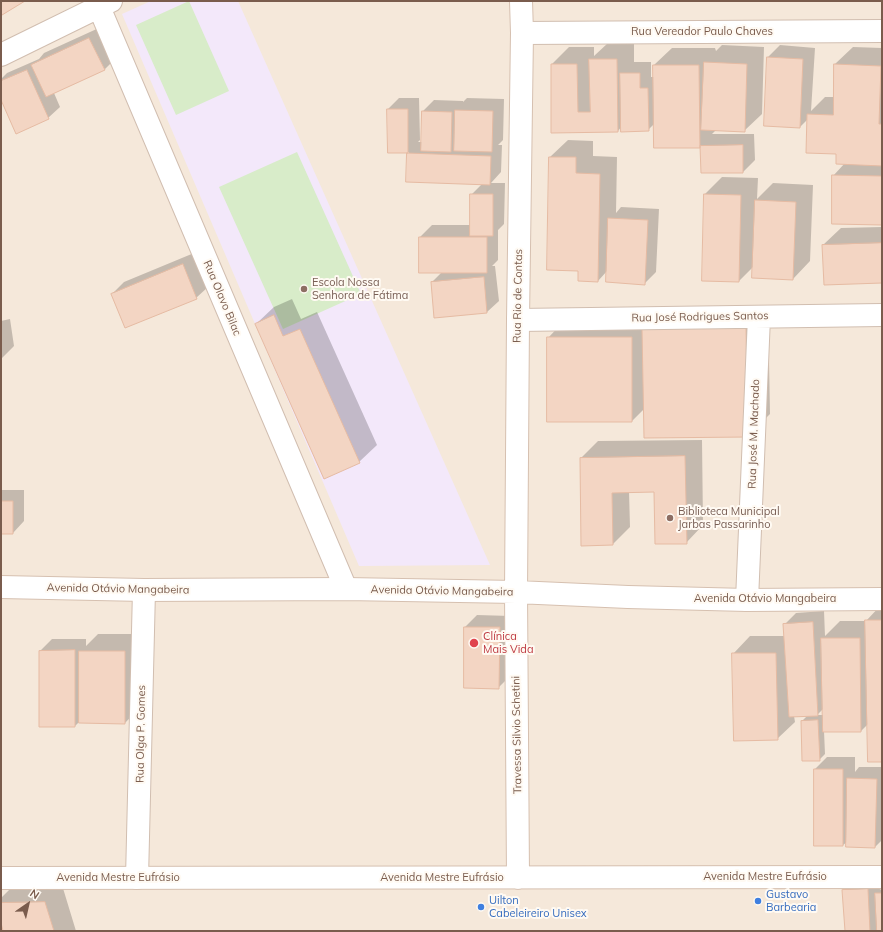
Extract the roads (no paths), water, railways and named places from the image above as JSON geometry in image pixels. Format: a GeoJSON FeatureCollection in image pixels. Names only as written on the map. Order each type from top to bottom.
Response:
{"type":"FeatureCollection","features":[{"type":"Feature","properties":{"kind":"street","name":"Rua Rio de Contas"},"geometry":{"type":"LineString","coordinates":[[516,592],[522,33],[521,1]]}},
{"type":"Feature","properties":{"kind":"street"},"geometry":{"type":"LineString","coordinates":[[1,55],[105,4]]}},
{"type":"Feature","properties":{"kind":"street","name":"Rua Olavo Bilac"},"geometry":{"type":"LineString","coordinates":[[105,4],[346,589]]}},
{"type":"Feature","properties":{"kind":"street","name":"Rua Vereador Paulo Chaves"},"geometry":{"type":"LineString","coordinates":[[522,33],[882,31]]}},
{"type":"Feature","properties":{"kind":"street","name":"Rua José Rodrigues Santos"},"geometry":{"type":"LineString","coordinates":[[518,320],[882,315]]}},
{"type":"Feature","properties":{"kind":"street","name":"Rua José M. Machado"},"geometry":{"type":"LineString","coordinates":[[747,600],[758,317]]}},
{"type":"Feature","properties":{"kind":"street","name":"Avenida Otávio Mangabeira"},"geometry":{"type":"LineString","coordinates":[[1,587],[144,590],[346,589],[516,592],[747,600],[882,599]]}},
{"type":"Feature","properties":{"kind":"street","name":"Rua Olga P. Gomes"},"geometry":{"type":"LineString","coordinates":[[137,878],[144,590]]}},
{"type":"Feature","properties":{"kind":"street","name":"Travessa Silvio Schetini"},"geometry":{"type":"LineString","coordinates":[[516,592],[518,878]]}},
{"type":"Feature","properties":{"kind":"street","name":"Avenida Mestre Eufrásio"},"geometry":{"type":"LineString","coordinates":[[1,878],[882,877]]}},
{"type":"Feature","properties":{"kind":"place","name":"Escola Nossa Senhora de Fátima"},"geometry":{"type":"Point","coordinates":[304,289]}},
{"type":"Feature","properties":{"kind":"place","name":"Biblioteca Municipal Jarbas Passarinho"},"geometry":{"type":"Point","coordinates":[670,518]}},
{"type":"Feature","properties":{"kind":"place","name":"Clínica Mais Vida"},"geometry":{"type":"Point","coordinates":[474,643]}},
{"type":"Feature","properties":{"kind":"place","name":"Gustavo Barbearia"},"geometry":{"type":"Point","coordinates":[758,901]}},
{"type":"Feature","properties":{"kind":"place","name":"Uilton Cabeleireiro Unisex"},"geometry":{"type":"Point","coordinates":[481,907]}}]}
